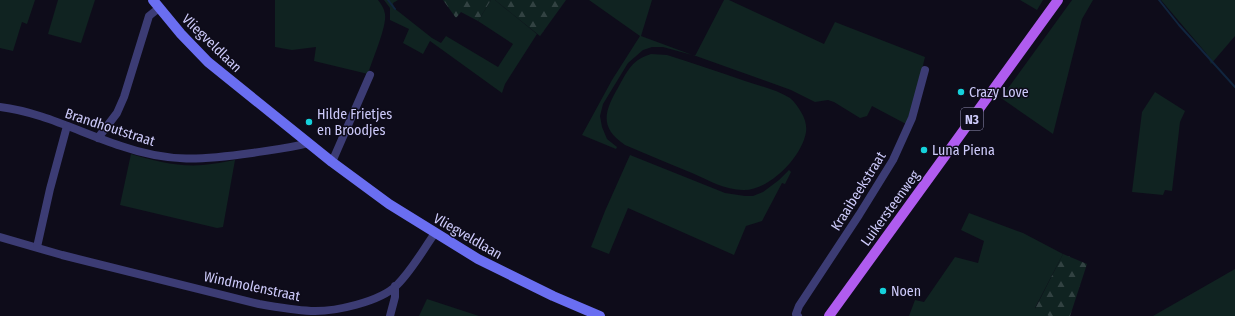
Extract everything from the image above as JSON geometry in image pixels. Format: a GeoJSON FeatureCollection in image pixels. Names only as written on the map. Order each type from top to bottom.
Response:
{"type":"FeatureCollection","features":[{"type":"Feature","properties":{"kind":"main road","name":"Luikersteenweg"},"geometry":{"type":"LineString","coordinates":[[829,316],[1058,0]]}},
{"type":"Feature","properties":{"kind":"main road","name":"Vliegveldlaan"},"geometry":{"type":"LineString","coordinates":[[156,4],[180,34],[208,62],[332,162],[399,211],[503,272],[553,296],[600,316]]}},
{"type":"Feature","properties":{"kind":"street"},"geometry":{"type":"LineString","coordinates":[[98,138],[117,113],[124,98],[149,16],[156,4]]}},
{"type":"Feature","properties":{"kind":"street","name":"Kraaibeekstraat"},"geometry":{"type":"LineString","coordinates":[[798,316],[796,314],[799,306],[893,160],[912,118],[925,70]]}},
{"type":"Feature","properties":{"kind":"street"},"geometry":{"type":"LineString","coordinates":[[332,162],[370,75]]}},
{"type":"Feature","properties":{"kind":"street","name":"Brandhoutstraat"},"geometry":{"type":"LineString","coordinates":[[0,107],[19,111],[67,126],[98,138],[162,157],[196,159],[216,158],[294,147],[309,143]]}},
{"type":"Feature","properties":{"kind":"street"},"geometry":{"type":"LineString","coordinates":[[37,247],[50,189],[67,126]]}},
{"type":"Feature","properties":{"kind":"street","name":"Windmolenstraat"},"geometry":{"type":"LineString","coordinates":[[0,237],[62,255],[286,309],[312,311],[338,309],[366,302],[395,286],[406,274],[435,233]]}},
{"type":"Feature","properties":{"kind":"street"},"geometry":{"type":"LineString","coordinates":[[390,316],[395,297],[395,286]]}},
{"type":"Feature","properties":{"kind":"green space"},"geometry":{"type":"Polygon","coordinates":[[[0,0],[35,0],[27,24],[22,22],[13,51],[0,48],[0,0]]]}},
{"type":"Feature","properties":{"kind":"green space"},"geometry":{"type":"Polygon","coordinates":[[[58,0],[95,0],[81,43],[48,34],[58,0]]]}},
{"type":"Feature","properties":{"kind":"green space"},"geometry":{"type":"Polygon","coordinates":[[[275,0],[378,0],[384,10],[385,20],[382,35],[368,74],[314,61],[316,47],[292,50],[275,47],[275,0]]]}},
{"type":"Feature","properties":{"kind":"green space"},"geometry":{"type":"Polygon","coordinates":[[[384,0],[398,0],[393,3],[394,8],[432,38],[441,43],[446,36],[498,67],[513,44],[478,21],[491,0],[495,0],[537,34],[505,84],[502,93],[430,41],[423,54],[403,43],[409,29],[390,20],[390,8],[384,0]]]}},
{"type":"Feature","properties":{"kind":"green space"},"geometry":{"type":"Polygon","coordinates":[[[443,0],[491,0],[478,21],[461,12],[456,18],[443,0]]]}},
{"type":"Feature","properties":{"kind":"green space"},"geometry":{"type":"Polygon","coordinates":[[[495,0],[566,0],[540,36],[495,0]]]}},
{"type":"Feature","properties":{"kind":"green space"},"geometry":{"type":"Polygon","coordinates":[[[589,0],[652,0],[641,36],[692,55],[663,47],[652,47],[643,50],[628,63],[603,104],[600,116],[602,127],[607,139],[617,147],[616,149],[582,135],[612,80],[640,36],[589,0]]]}},
{"type":"Feature","properties":{"kind":"green space"},"geometry":{"type":"Polygon","coordinates":[[[724,0],[729,0],[824,44],[835,22],[925,57],[914,102],[906,124],[872,106],[867,116],[860,118],[834,102],[828,100],[815,102],[791,90],[695,56],[724,0]]]}},
{"type":"Feature","properties":{"kind":"green space"},"geometry":{"type":"Polygon","coordinates":[[[1020,0],[1043,0],[1037,10],[1020,0]]]}},
{"type":"Feature","properties":{"kind":"green space"},"geometry":{"type":"Polygon","coordinates":[[[1072,0],[1093,0],[1082,19],[1053,134],[1001,98],[1072,0]]]}},
{"type":"Feature","properties":{"kind":"green space"},"geometry":{"type":"Polygon","coordinates":[[[1161,0],[1235,0],[1235,36],[1211,64],[1206,53],[1161,0]]]}},
{"type":"Feature","properties":{"kind":"green space"},"geometry":{"type":"Polygon","coordinates":[[[651,54],[667,55],[677,58],[768,88],[790,98],[805,119],[806,127],[803,142],[791,162],[783,171],[763,185],[753,189],[736,190],[717,184],[625,145],[616,138],[608,125],[607,118],[610,103],[631,66],[639,59],[651,54]]]}},
{"type":"Feature","properties":{"kind":"green space"},"geometry":{"type":"Polygon","coordinates":[[[1155,92],[1185,111],[1180,122],[1172,191],[1165,190],[1163,195],[1132,192],[1142,112],[1155,92]]]}},
{"type":"Feature","properties":{"kind":"green space"},"geometry":{"type":"Polygon","coordinates":[[[131,154],[158,161],[185,165],[215,164],[235,160],[223,227],[217,228],[120,205],[131,154]]]}},
{"type":"Feature","properties":{"kind":"green space"},"geometry":{"type":"Polygon","coordinates":[[[630,155],[725,193],[745,196],[753,196],[763,192],[789,170],[791,172],[785,184],[782,183],[762,221],[746,226],[734,255],[628,208],[609,254],[591,247],[630,155]]]}},
{"type":"Feature","properties":{"kind":"green space"},"geometry":{"type":"Polygon","coordinates":[[[969,213],[1023,233],[1063,254],[1035,308],[1049,316],[909,316],[915,300],[924,302],[955,257],[978,263],[984,241],[961,230],[969,213]]]}},
{"type":"Feature","properties":{"kind":"green space"},"geometry":{"type":"Polygon","coordinates":[[[1063,254],[1087,264],[1070,316],[1049,316],[1035,309],[1063,254]]]}},
{"type":"Feature","properties":{"kind":"green space"},"geometry":{"type":"Polygon","coordinates":[[[1235,269],[1235,316],[1153,316],[1235,269]]]}},
{"type":"Feature","properties":{"kind":"green space"},"geometry":{"type":"Polygon","coordinates":[[[427,299],[479,316],[419,316],[427,299]]]}},
{"type":"Feature","properties":{"kind":"waterway"},"geometry":{"type":"LineString","coordinates":[[388,0],[395,9]]}},
{"type":"Feature","properties":{"kind":"waterway"},"geometry":{"type":"LineString","coordinates":[[1159,0],[1179,25],[1235,87]]}},
{"type":"Feature","properties":{"kind":"place","name":"Crazy Love"},"geometry":{"type":"Point","coordinates":[961,92]}},
{"type":"Feature","properties":{"kind":"place","name":"Hilde Frietjes en Broodjes"},"geometry":{"type":"Point","coordinates":[309,122]}},
{"type":"Feature","properties":{"kind":"place","name":"Luna Piena"},"geometry":{"type":"Point","coordinates":[924,150]}},
{"type":"Feature","properties":{"kind":"place","name":"Noen"},"geometry":{"type":"Point","coordinates":[883,291]}}]}
